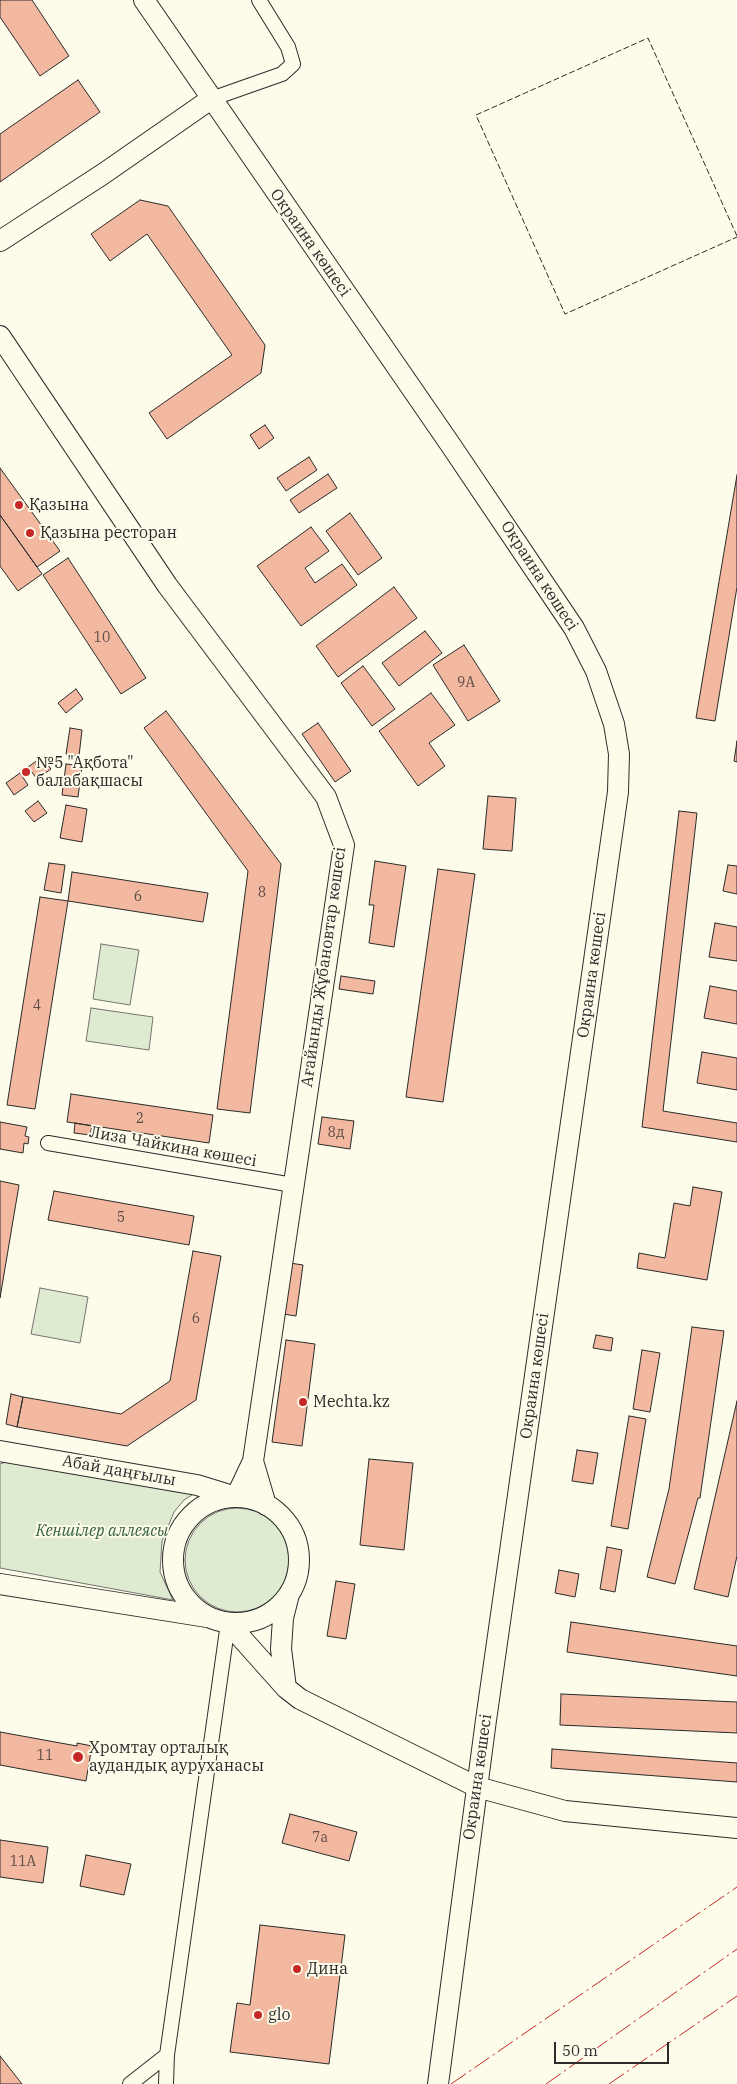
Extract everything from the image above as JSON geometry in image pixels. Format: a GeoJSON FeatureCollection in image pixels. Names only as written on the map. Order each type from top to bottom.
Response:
{"type":"FeatureCollection","features":[{"type":"Feature","properties":{"kind":"street","name":"Окраина көшесі"},"geometry":{"type":"LineString","coordinates":[[144,0],[450,444],[574,628],[596,671],[614,724],[619,754],[618,792],[477,1787],[438,2084]]}},
{"type":"Feature","properties":{"kind":"street"},"geometry":{"type":"LineString","coordinates":[[0,240],[103,174],[211,99],[282,74],[294,64],[288,47],[259,0]]}},
{"type":"Feature","properties":{"kind":"street","name":"Ағайынды Жұбановтар көшесі"},"geometry":{"type":"LineString","coordinates":[[0,336],[167,585],[326,797],[344,845],[253,1461]]}},
{"type":"Feature","properties":{"kind":"street","name":"Лиза Чайкина көшесі"},"geometry":{"type":"LineString","coordinates":[[48,1144],[293,1185]]}},
{"type":"Feature","properties":{"kind":"street","name":"Абай даңғылы"},"geometry":{"type":"LineString","coordinates":[[0,1451],[197,1485],[236,1497]]}},
{"type":"Feature","properties":{"kind":"street"},"geometry":{"type":"LineString","coordinates":[[236,1497],[253,1461]]}},
{"type":"Feature","properties":{"kind":"street"},"geometry":{"type":"LineString","coordinates":[[253,1461],[266,1505]]}},
{"type":"Feature","properties":{"kind":"street"},"geometry":{"type":"LineString","coordinates":[[207,1617],[195,1609],[178,1587],[174,1573],[174,1545],[179,1532],[197,1510],[216,1501],[236,1497],[252,1499],[266,1505],[278,1513],[288,1524],[298,1552],[295,1581],[289,1594],[283,1618],[281,1650],[286,1688]]}},
{"type":"Feature","properties":{"kind":"street"},"geometry":{"type":"LineString","coordinates":[[0,1584],[207,1617],[228,1623],[242,1623],[262,1617],[280,1606],[289,1594]]}},
{"type":"Feature","properties":{"kind":"street"},"geometry":{"type":"LineString","coordinates":[[228,1623],[286,1688],[300,1700],[477,1787],[564,1811],[737,1828]]}},
{"type":"Feature","properties":{"kind":"street"},"geometry":{"type":"LineString","coordinates":[[166,2084],[167,2055],[228,1623]]}},
{"type":"Feature","properties":{"kind":"street"},"geometry":{"type":"LineString","coordinates":[[130,2084],[167,2055]]}},
{"type":"Feature","properties":{"kind":"green space"},"geometry":{"type":"Polygon","coordinates":[[[101,944],[139,950],[130,1005],[93,999],[101,944]]]}},
{"type":"Feature","properties":{"kind":"green space"},"geometry":{"type":"Polygon","coordinates":[[[91,1008],[153,1017],[149,1050],[86,1041],[91,1008]]]}},
{"type":"Feature","properties":{"kind":"green space"},"geometry":{"type":"Polygon","coordinates":[[[40,1288],[88,1297],[80,1343],[31,1334],[40,1288]]]}},
{"type":"Feature","properties":{"kind":"green space","name":"Кеншілер аллеясы"},"geometry":{"type":"Polygon","coordinates":[[[14,1459],[195,1493],[184,1500],[174,1512],[162,1541],[160,1572],[173,1600],[0,1568],[0,1464],[14,1459]]]}},
{"type":"Feature","properties":{"kind":"green space"},"geometry":{"type":"Polygon","coordinates":[[[237,1508],[257,1512],[274,1523],[285,1540],[289,1560],[285,1580],[274,1597],[257,1608],[237,1612],[217,1608],[200,1597],[189,1580],[185,1560],[189,1540],[200,1523],[217,1512],[237,1508]]]}},
{"type":"Feature","properties":{"kind":"building"},"geometry":{"type":"Polygon","coordinates":[[[0,0],[32,0],[69,56],[40,76],[0,17],[0,0]]]}},
{"type":"Feature","properties":{"kind":"building"},"geometry":{"type":"Polygon","coordinates":[[[78,80],[100,112],[0,182],[0,134],[78,80]]]}},
{"type":"Feature","properties":{"kind":"building"},"geometry":{"type":"Polygon","coordinates":[[[140,200],[168,206],[265,345],[261,373],[167,439],[149,413],[232,355],[147,234],[110,261],[91,234],[140,200]]]}},
{"type":"Feature","properties":{"kind":"building"},"geometry":{"type":"Polygon","coordinates":[[[265,425],[274,438],[259,449],[250,435],[265,425]]]}},
{"type":"Feature","properties":{"kind":"building"},"geometry":{"type":"Polygon","coordinates":[[[309,457],[317,470],[286,491],[277,478],[309,457]]]}},
{"type":"Feature","properties":{"kind":"building","name":"Қазына ресторан"},"geometry":{"type":"Polygon","coordinates":[[[0,468],[60,551],[37,567],[0,515],[0,468]]]}},
{"type":"Feature","properties":{"kind":"building"},"geometry":{"type":"Polygon","coordinates":[[[328,474],[337,488],[299,513],[290,500],[328,474]]]}},
{"type":"Feature","properties":{"kind":"building"},"geometry":{"type":"Polygon","coordinates":[[[737,475],[737,587],[715,721],[696,718],[737,475]]]}},
{"type":"Feature","properties":{"kind":"building"},"geometry":{"type":"Polygon","coordinates":[[[350,513],[382,558],[358,575],[326,531],[350,513]]]}},
{"type":"Feature","properties":{"kind":"building"},"geometry":{"type":"Polygon","coordinates":[[[0,515],[42,574],[18,591],[0,566],[0,515]]]}},
{"type":"Feature","properties":{"kind":"building"},"geometry":{"type":"Polygon","coordinates":[[[311,527],[329,551],[305,568],[315,583],[342,564],[357,585],[301,626],[257,566],[311,527]]]}},
{"type":"Feature","properties":{"kind":"building"},"geometry":{"type":"Polygon","coordinates":[[[68,558],[146,678],[121,694],[43,575],[68,558]]]}},
{"type":"Feature","properties":{"kind":"building"},"geometry":{"type":"Polygon","coordinates":[[[394,587],[417,618],[338,677],[316,646],[394,587]]]}},
{"type":"Feature","properties":{"kind":"building"},"geometry":{"type":"Polygon","coordinates":[[[425,631],[442,653],[399,686],[382,663],[425,631]]]}},
{"type":"Feature","properties":{"kind":"building"},"geometry":{"type":"Polygon","coordinates":[[[464,645],[500,701],[468,721],[433,665],[464,645]]]}},
{"type":"Feature","properties":{"kind":"building"},"geometry":{"type":"Polygon","coordinates":[[[363,666],[395,709],[372,726],[341,683],[363,666]]]}},
{"type":"Feature","properties":{"kind":"building"},"geometry":{"type":"Polygon","coordinates":[[[76,689],[83,699],[66,713],[58,703],[76,689]]]}},
{"type":"Feature","properties":{"kind":"building"},"geometry":{"type":"Polygon","coordinates":[[[431,693],[455,725],[429,743],[445,766],[418,786],[379,731],[431,693]]]}},
{"type":"Feature","properties":{"kind":"building"},"geometry":{"type":"Polygon","coordinates":[[[166,711],[281,864],[250,1113],[217,1109],[248,871],[144,728],[166,711]]]}},
{"type":"Feature","properties":{"kind":"building"},"geometry":{"type":"Polygon","coordinates":[[[318,723],[351,771],[335,782],[302,734],[318,723]]]}},
{"type":"Feature","properties":{"kind":"building"},"geometry":{"type":"Polygon","coordinates":[[[70,728],[82,730],[79,756],[66,754],[70,728]]]}},
{"type":"Feature","properties":{"kind":"building"},"geometry":{"type":"Polygon","coordinates":[[[737,741],[737,762],[734,761],[737,741]]]}},
{"type":"Feature","properties":{"kind":"building"},"geometry":{"type":"Polygon","coordinates":[[[42,757],[51,769],[37,779],[28,767],[42,757]]]}},
{"type":"Feature","properties":{"kind":"building"},"geometry":{"type":"Polygon","coordinates":[[[66,764],[82,766],[78,797],[62,795],[66,764]]]}},
{"type":"Feature","properties":{"kind":"building"},"geometry":{"type":"Polygon","coordinates":[[[20,773],[28,785],[14,795],[6,783],[20,773]]]}},
{"type":"Feature","properties":{"kind":"building"},"geometry":{"type":"Polygon","coordinates":[[[488,796],[516,798],[512,851],[483,849],[488,796]]]}},
{"type":"Feature","properties":{"kind":"building"},"geometry":{"type":"Polygon","coordinates":[[[38,801],[47,813],[34,822],[25,811],[38,801]]]}},
{"type":"Feature","properties":{"kind":"building"},"geometry":{"type":"Polygon","coordinates":[[[66,805],[87,809],[82,842],[60,838],[66,805]]]}},
{"type":"Feature","properties":{"kind":"building"},"geometry":{"type":"Polygon","coordinates":[[[679,811],[697,813],[663,1111],[737,1123],[737,1142],[642,1127],[679,811]]]}},
{"type":"Feature","properties":{"kind":"building"},"geometry":{"type":"Polygon","coordinates":[[[375,861],[406,866],[394,947],[369,943],[374,905],[369,905],[375,861]]]}},
{"type":"Feature","properties":{"kind":"building"},"geometry":{"type":"Polygon","coordinates":[[[49,863],[65,865],[61,893],[44,890],[49,863]]]}},
{"type":"Feature","properties":{"kind":"building"},"geometry":{"type":"Polygon","coordinates":[[[728,865],[737,866],[737,894],[723,891],[728,865]]]}},
{"type":"Feature","properties":{"kind":"building"},"geometry":{"type":"Polygon","coordinates":[[[438,869],[475,874],[443,1102],[406,1097],[438,869]]]}},
{"type":"Feature","properties":{"kind":"building"},"geometry":{"type":"Polygon","coordinates":[[[72,872],[208,893],[203,922],[68,901],[72,872]]]}},
{"type":"Feature","properties":{"kind":"building"},"geometry":{"type":"Polygon","coordinates":[[[40,897],[68,901],[35,1109],[7,1105],[40,897]]]}},
{"type":"Feature","properties":{"kind":"building"},"geometry":{"type":"Polygon","coordinates":[[[715,923],[737,927],[737,961],[709,957],[715,923]]]}},
{"type":"Feature","properties":{"kind":"building"},"geometry":{"type":"Polygon","coordinates":[[[341,976],[375,981],[373,994],[339,989],[341,976]]]}},
{"type":"Feature","properties":{"kind":"building"},"geometry":{"type":"Polygon","coordinates":[[[710,986],[737,991],[737,1024],[704,1018],[710,986]]]}},
{"type":"Feature","properties":{"kind":"building"},"geometry":{"type":"Polygon","coordinates":[[[702,1052],[737,1058],[737,1090],[697,1083],[702,1052]]]}},
{"type":"Feature","properties":{"kind":"building"},"geometry":{"type":"Polygon","coordinates":[[[71,1094],[213,1115],[209,1143],[67,1122],[71,1094]]]}},
{"type":"Feature","properties":{"kind":"building"},"geometry":{"type":"Polygon","coordinates":[[[322,1117],[354,1121],[350,1149],[318,1144],[322,1117]]]}},
{"type":"Feature","properties":{"kind":"building"},"geometry":{"type":"Polygon","coordinates":[[[0,1122],[27,1127],[25,1136],[29,1137],[28,1144],[24,1143],[23,1153],[0,1149],[0,1122]]]}},
{"type":"Feature","properties":{"kind":"building"},"geometry":{"type":"Polygon","coordinates":[[[75,1123],[92,1126],[90,1135],[74,1133],[75,1123]]]}},
{"type":"Feature","properties":{"kind":"building"},"geometry":{"type":"Polygon","coordinates":[[[0,1181],[19,1185],[0,1298],[0,1181]]]}},
{"type":"Feature","properties":{"kind":"building"},"geometry":{"type":"Polygon","coordinates":[[[693,1187],[722,1192],[707,1280],[637,1268],[639,1253],[665,1258],[674,1203],[690,1206],[693,1187]]]}},
{"type":"Feature","properties":{"kind":"building"},"geometry":{"type":"Polygon","coordinates":[[[54,1191],[194,1216],[189,1245],[48,1220],[54,1191]]]}},
{"type":"Feature","properties":{"kind":"building"},"geometry":{"type":"Polygon","coordinates":[[[193,1251],[221,1256],[196,1400],[127,1446],[17,1427],[23,1397],[121,1414],[170,1381],[193,1251]]]}},
{"type":"Feature","properties":{"kind":"building"},"geometry":{"type":"Polygon","coordinates":[[[290,1263],[303,1265],[296,1316],[283,1314],[290,1263]]]}},
{"type":"Feature","properties":{"kind":"building"},"geometry":{"type":"Polygon","coordinates":[[[692,1327],[724,1331],[700,1498],[698,1498],[675,1584],[647,1577],[669,1489],[692,1327]]]}},
{"type":"Feature","properties":{"kind":"building"},"geometry":{"type":"Polygon","coordinates":[[[596,1335],[613,1338],[611,1351],[593,1348],[596,1335]]]}},
{"type":"Feature","properties":{"kind":"building"},"geometry":{"type":"Polygon","coordinates":[[[286,1340],[315,1344],[302,1446],[272,1442],[286,1340]]]}},
{"type":"Feature","properties":{"kind":"building"},"geometry":{"type":"Polygon","coordinates":[[[642,1350],[660,1353],[650,1412],[633,1409],[642,1350]]]}},
{"type":"Feature","properties":{"kind":"building"},"geometry":{"type":"Polygon","coordinates":[[[11,1394],[23,1397],[17,1427],[6,1424],[11,1394]]]}},
{"type":"Feature","properties":{"kind":"building"},"geometry":{"type":"Polygon","coordinates":[[[737,1401],[737,1556],[728,1597],[694,1589],[737,1401]]]}},
{"type":"Feature","properties":{"kind":"building"},"geometry":{"type":"Polygon","coordinates":[[[629,1416],[646,1419],[628,1529],[611,1526],[629,1416]]]}},
{"type":"Feature","properties":{"kind":"building"},"geometry":{"type":"Polygon","coordinates":[[[577,1450],[598,1453],[593,1484],[572,1481],[577,1450]]]}},
{"type":"Feature","properties":{"kind":"building"},"geometry":{"type":"Polygon","coordinates":[[[369,1459],[413,1463],[404,1550],[360,1545],[369,1459]]]}},
{"type":"Feature","properties":{"kind":"building"},"geometry":{"type":"Polygon","coordinates":[[[607,1547],[622,1550],[615,1592],[600,1589],[607,1547]]]}},
{"type":"Feature","properties":{"kind":"building"},"geometry":{"type":"Polygon","coordinates":[[[559,1570],[579,1574],[575,1597],[555,1593],[559,1570]]]}},
{"type":"Feature","properties":{"kind":"building"},"geometry":{"type":"Polygon","coordinates":[[[336,1581],[355,1584],[346,1639],[327,1636],[336,1581]]]}},
{"type":"Feature","properties":{"kind":"building"},"geometry":{"type":"Polygon","coordinates":[[[571,1622],[737,1646],[737,1676],[567,1652],[571,1622]]]}},
{"type":"Feature","properties":{"kind":"building"},"geometry":{"type":"Polygon","coordinates":[[[561,1694],[737,1702],[737,1733],[560,1725],[561,1694]]]}},
{"type":"Feature","properties":{"kind":"building"},"geometry":{"type":"Polygon","coordinates":[[[0,1732],[77,1746],[77,1743],[92,1746],[86,1781],[0,1765],[0,1732]]]}},
{"type":"Feature","properties":{"kind":"building"},"geometry":{"type":"Polygon","coordinates":[[[552,1749],[737,1763],[737,1782],[551,1768],[552,1749]]]}},
{"type":"Feature","properties":{"kind":"building"},"geometry":{"type":"Polygon","coordinates":[[[290,1814],[357,1832],[349,1861],[282,1843],[290,1814]]]}},
{"type":"Feature","properties":{"kind":"building"},"geometry":{"type":"Polygon","coordinates":[[[0,1840],[48,1847],[43,1883],[0,1877],[0,1840]]]}},
{"type":"Feature","properties":{"kind":"building"},"geometry":{"type":"Polygon","coordinates":[[[86,1855],[131,1864],[124,1895],[80,1886],[86,1855]]]}},
{"type":"Feature","properties":{"kind":"building","name":"Дина"},"geometry":{"type":"Polygon","coordinates":[[[260,1925],[345,1935],[329,2064],[230,2052],[237,2003],[250,2005],[260,1925]]]}},
{"type":"Feature","properties":{"kind":"building"},"geometry":{"type":"Polygon","coordinates":[[[0,2056],[22,2084],[0,2084],[0,2056]]]}},
{"type":"Feature","properties":{"kind":"fence"},"geometry":{"type":"LineString","coordinates":[[737,236],[648,38],[476,115],[565,314],[737,237]]}},
{"type":"Feature","properties":{"kind":"power"},"geometry":{"type":"LineString","coordinates":[[451,2084],[737,1887]]}},
{"type":"Feature","properties":{"kind":"power"},"geometry":{"type":"LineString","coordinates":[[546,2084],[737,1949]]}},
{"type":"Feature","properties":{"kind":"power"},"geometry":{"type":"LineString","coordinates":[[609,2084],[737,1996]]}},
{"type":"Feature","properties":{"kind":"place","name":"Қазына"},"geometry":{"type":"Point","coordinates":[19,505]}},
{"type":"Feature","properties":{"kind":"place","name":"Қазына ресторан"},"geometry":{"type":"Point","coordinates":[30,533]}},
{"type":"Feature","properties":{"kind":"place","name":"№5 \"Ақбота\" балабақшасы"},"geometry":{"type":"Point","coordinates":[26,772]}},
{"type":"Feature","properties":{"kind":"place","name":"Mechta.kz"},"geometry":{"type":"Point","coordinates":[303,1402]}},
{"type":"Feature","properties":{"kind":"place","name":"Хромтау орталық аудандық ауруханасы"},"geometry":{"type":"Point","coordinates":[78,1757]}},
{"type":"Feature","properties":{"kind":"place","name":"Дина"},"geometry":{"type":"Point","coordinates":[297,1969]}},
{"type":"Feature","properties":{"kind":"place","name":"glo"},"geometry":{"type":"Point","coordinates":[258,2015]}}]}
